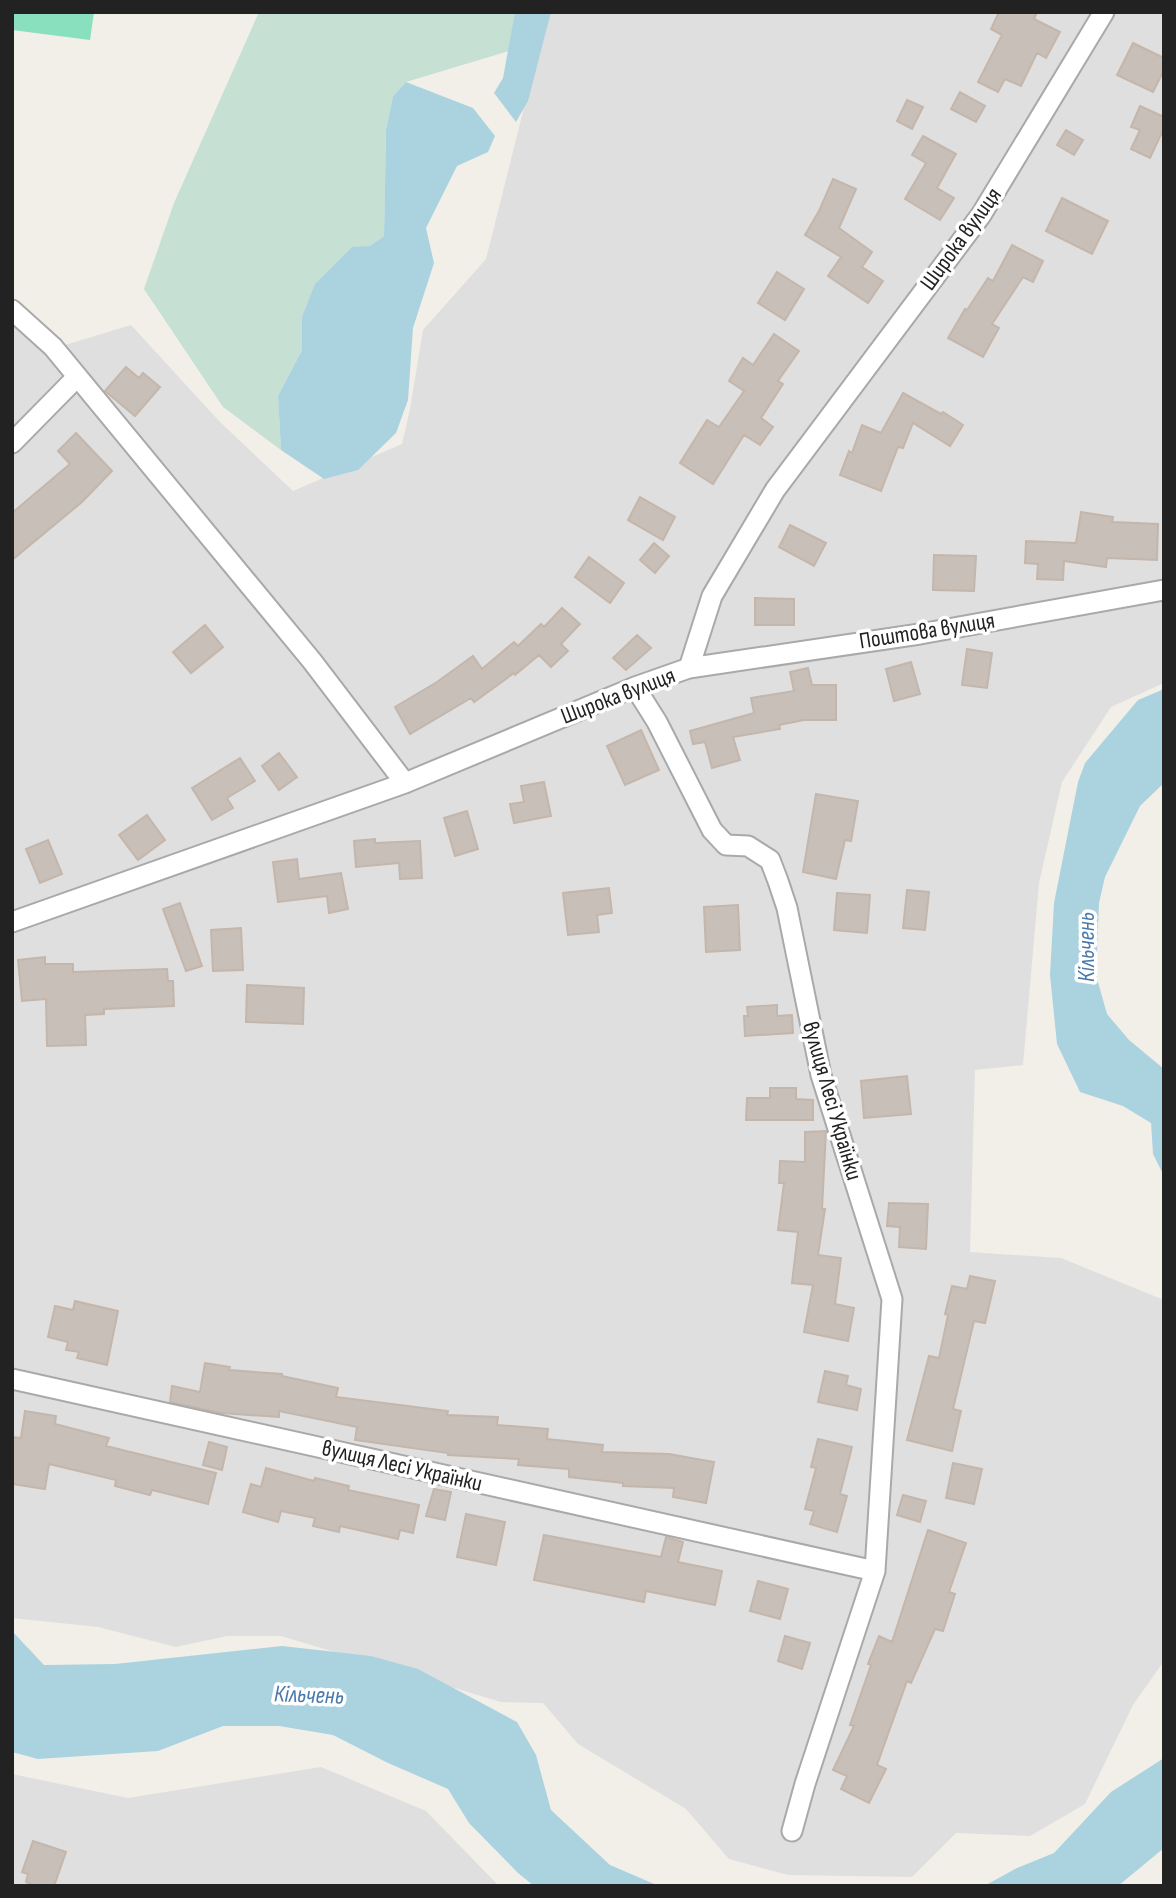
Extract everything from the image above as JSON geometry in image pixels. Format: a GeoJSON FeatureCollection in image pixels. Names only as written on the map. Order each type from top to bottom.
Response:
{"type":"FeatureCollection","features":[{"type":"Feature","properties":{"kind":"street","name":"Широка вулиця"},"geometry":{"type":"LineString","coordinates":[[12,922],[405,783],[635,687],[688,668],[712,596],[775,491],[981,215],[1104,12]]}},
{"type":"Feature","properties":{"kind":"street"},"geometry":{"type":"LineString","coordinates":[[12,310],[53,347],[312,661],[405,783]]}},
{"type":"Feature","properties":{"kind":"street"},"geometry":{"type":"LineString","coordinates":[[12,443],[76,377]]}},
{"type":"Feature","properties":{"kind":"street","name":"Поштова вулиця"},"geometry":{"type":"LineString","coordinates":[[688,668],[920,634],[1164,590]]}},
{"type":"Feature","properties":{"kind":"street","name":"вулиця Лесі Українки"},"geometry":{"type":"LineString","coordinates":[[635,687],[657,722],[712,830],[726,845],[748,846],[770,860],[787,908],[821,1075],[892,1299],[875,1572],[792,1831]]}},
{"type":"Feature","properties":{"kind":"street","name":"вулиця Лесі Українки"},"geometry":{"type":"LineString","coordinates":[[12,1379],[875,1572]]}},
{"type":"Feature","properties":{"kind":"shaded area"},"geometry":{"type":"Polygon","coordinates":[[[548,12],[1164,12],[1164,683],[1111,707],[1062,782],[1039,883],[1023,1065],[975,1070],[970,1252],[1061,1258],[1164,1300],[1164,1661],[1133,1705],[1085,1804],[1030,1836],[956,1833],[912,1877],[788,1875],[729,1859],[686,1809],[578,1744],[543,1703],[501,1702],[281,1636],[227,1636],[176,1647],[98,1627],[12,1618],[12,323],[52,349],[131,325],[220,422],[293,491],[402,444],[423,330],[486,259],[548,12]]]}},
{"type":"Feature","properties":{"kind":"shaded area"},"geometry":{"type":"Polygon","coordinates":[[[321,1767],[426,1811],[499,1886],[12,1886],[12,1774],[128,1798],[321,1767]]]}},
{"type":"Feature","properties":{"kind":"green space"},"geometry":{"type":"Polygon","coordinates":[[[12,12],[94,12],[90,40],[12,30],[12,12]]]}},
{"type":"Feature","properties":{"kind":"green space"},"geometry":{"type":"Polygon","coordinates":[[[259,12],[515,12],[509,51],[406,82],[393,96],[386,130],[384,236],[370,246],[302,317],[302,350],[278,396],[281,450],[223,407],[144,289],[174,203],[259,12]]]}},
{"type":"Feature","properties":{"kind":"water"},"geometry":{"type":"Polygon","coordinates":[[[515,12],[551,12],[528,101],[516,122],[494,93],[503,78],[515,12]]]}},
{"type":"Feature","properties":{"kind":"water"},"geometry":{"type":"Polygon","coordinates":[[[406,82],[473,108],[495,136],[488,152],[457,166],[426,228],[434,263],[413,328],[408,400],[396,433],[358,470],[324,479],[281,450],[278,396],[302,350],[302,317],[315,284],[352,247],[370,246],[384,236],[386,130],[393,96],[406,82]]]}},
{"type":"Feature","properties":{"kind":"water","name":"Кільчень"},"geometry":{"type":"Polygon","coordinates":[[[1164,689],[1164,783],[1140,806],[1105,877],[1099,903],[1096,975],[1107,1014],[1129,1040],[1164,1069],[1164,1176],[1153,1154],[1151,1123],[1123,1106],[1080,1092],[1057,1044],[1050,975],[1054,903],[1078,782],[1085,763],[1138,700],[1164,689]]]}},
{"type":"Feature","properties":{"kind":"water","name":"Кільчень"},"geometry":{"type":"Polygon","coordinates":[[[12,1631],[44,1665],[115,1664],[282,1646],[371,1656],[418,1669],[517,1722],[536,1755],[551,1810],[610,1865],[659,1886],[534,1886],[469,1823],[448,1789],[333,1735],[279,1726],[223,1726],[158,1751],[38,1759],[12,1752],[12,1631]]]}},
{"type":"Feature","properties":{"kind":"water"},"geometry":{"type":"Polygon","coordinates":[[[1164,1758],[1164,1848],[1118,1886],[984,1886],[1017,1868],[1054,1853],[1111,1792],[1164,1758]]]}},
{"type":"Feature","properties":{"kind":"building"},"geometry":{"type":"Polygon","coordinates":[[[999,12],[1037,12],[1034,19],[1060,32],[1046,58],[1037,53],[1021,86],[1005,79],[998,92],[978,82],[1002,35],[991,29],[999,12]]]}},
{"type":"Feature","properties":{"kind":"building"},"geometry":{"type":"Polygon","coordinates":[[[1133,43],[1164,58],[1164,70],[1153,92],[1117,75],[1133,43]]]}},
{"type":"Feature","properties":{"kind":"building"},"geometry":{"type":"Polygon","coordinates":[[[960,92],[985,106],[976,122],[951,109],[960,92]]]}},
{"type":"Feature","properties":{"kind":"building"},"geometry":{"type":"Polygon","coordinates":[[[907,100],[923,107],[912,129],[897,121],[907,100]]]}},
{"type":"Feature","properties":{"kind":"building"},"geometry":{"type":"Polygon","coordinates":[[[1140,106],[1164,117],[1164,128],[1150,158],[1131,149],[1140,130],[1131,127],[1140,106]]]}},
{"type":"Feature","properties":{"kind":"building"},"geometry":{"type":"Polygon","coordinates":[[[1066,130],[1083,140],[1074,155],[1057,145],[1066,130]]]}},
{"type":"Feature","properties":{"kind":"building"},"geometry":{"type":"Polygon","coordinates":[[[923,136],[956,154],[937,188],[954,198],[940,220],[905,199],[926,163],[912,155],[923,136]]]}},
{"type":"Feature","properties":{"kind":"building"},"geometry":{"type":"Polygon","coordinates":[[[833,179],[856,189],[839,228],[872,252],[862,267],[883,281],[868,303],[828,276],[841,257],[805,235],[833,179]]]}},
{"type":"Feature","properties":{"kind":"building"},"geometry":{"type":"Polygon","coordinates":[[[1062,198],[1108,221],[1092,254],[1046,231],[1062,198]]]}},
{"type":"Feature","properties":{"kind":"building"},"geometry":{"type":"Polygon","coordinates":[[[1012,245],[1043,261],[1033,282],[1023,277],[992,324],[999,328],[983,357],[948,338],[988,278],[993,281],[1012,245]]]}},
{"type":"Feature","properties":{"kind":"building"},"geometry":{"type":"Polygon","coordinates":[[[777,272],[804,289],[785,320],[758,303],[777,272]]]}},
{"type":"Feature","properties":{"kind":"building"},"geometry":{"type":"Polygon","coordinates":[[[774,334],[799,351],[778,381],[783,384],[761,418],[773,427],[760,445],[744,435],[713,484],[680,463],[707,420],[719,427],[744,391],[729,381],[743,358],[753,365],[774,334]]]}},
{"type":"Feature","properties":{"kind":"building"},"geometry":{"type":"Polygon","coordinates":[[[126,367],[139,378],[143,373],[160,387],[135,416],[105,391],[126,367]]]}},
{"type":"Feature","properties":{"kind":"building"},"geometry":{"type":"Polygon","coordinates":[[[903,393],[963,425],[950,446],[913,423],[903,448],[898,447],[881,491],[840,475],[849,451],[852,453],[862,425],[881,433],[903,393]]]}},
{"type":"Feature","properties":{"kind":"building"},"geometry":{"type":"Polygon","coordinates":[[[76,433],[112,471],[82,502],[12,560],[12,513],[70,464],[58,451],[76,433]]]}},
{"type":"Feature","properties":{"kind":"building"},"geometry":{"type":"Polygon","coordinates":[[[640,497],[675,517],[663,540],[628,520],[640,497]]]}},
{"type":"Feature","properties":{"kind":"building"},"geometry":{"type":"Polygon","coordinates":[[[1081,512],[1113,517],[1112,522],[1158,524],[1157,560],[1107,558],[1106,567],[1064,561],[1063,580],[1037,579],[1038,564],[1025,563],[1026,541],[1076,543],[1081,512]]]}},
{"type":"Feature","properties":{"kind":"building"},"geometry":{"type":"Polygon","coordinates":[[[790,525],[826,543],[814,566],[779,547],[790,525]]]}},
{"type":"Feature","properties":{"kind":"building"},"geometry":{"type":"Polygon","coordinates":[[[654,543],[669,556],[655,573],[640,560],[654,543]]]}},
{"type":"Feature","properties":{"kind":"building"},"geometry":{"type":"Polygon","coordinates":[[[934,555],[976,556],[974,591],[933,590],[934,555]]]}},
{"type":"Feature","properties":{"kind":"building"},"geometry":{"type":"Polygon","coordinates":[[[589,557],[624,583],[610,603],[575,577],[589,557]]]}},
{"type":"Feature","properties":{"kind":"building"},"geometry":{"type":"Polygon","coordinates":[[[755,598],[794,599],[794,625],[755,625],[755,598]]]}},
{"type":"Feature","properties":{"kind":"building"},"geometry":{"type":"Polygon","coordinates":[[[562,608],[580,624],[561,644],[568,651],[551,667],[539,655],[515,675],[514,673],[474,702],[471,698],[410,734],[395,707],[473,656],[482,669],[514,642],[518,646],[541,624],[544,627],[562,608]]]}},
{"type":"Feature","properties":{"kind":"building"},"geometry":{"type":"Polygon","coordinates":[[[205,625],[223,647],[191,673],[173,652],[205,625]]]}},
{"type":"Feature","properties":{"kind":"building"},"geometry":{"type":"Polygon","coordinates":[[[637,635],[651,648],[626,670],[613,658],[637,635]]]}},
{"type":"Feature","properties":{"kind":"building"},"geometry":{"type":"Polygon","coordinates":[[[967,649],[992,653],[987,688],[962,685],[967,649]]]}},
{"type":"Feature","properties":{"kind":"building"},"geometry":{"type":"Polygon","coordinates":[[[911,662],[920,694],[894,701],[886,669],[911,662]]]}},
{"type":"Feature","properties":{"kind":"building"},"geometry":{"type":"Polygon","coordinates":[[[808,668],[812,685],[836,685],[836,720],[804,720],[779,725],[780,729],[733,737],[740,760],[712,768],[705,742],[693,744],[690,731],[754,713],[751,698],[794,691],[790,672],[808,668]]]}},
{"type":"Feature","properties":{"kind":"building"},"geometry":{"type":"Polygon","coordinates":[[[641,730],[659,770],[625,785],[607,746],[641,730]]]}},
{"type":"Feature","properties":{"kind":"building"},"geometry":{"type":"Polygon","coordinates":[[[279,753],[297,777],[279,790],[262,766],[279,753]]]}},
{"type":"Feature","properties":{"kind":"building"},"geometry":{"type":"Polygon","coordinates":[[[240,758],[255,781],[227,798],[233,808],[212,820],[192,788],[240,758]]]}},
{"type":"Feature","properties":{"kind":"building"},"geometry":{"type":"Polygon","coordinates":[[[544,782],[551,816],[514,823],[510,804],[524,802],[521,786],[544,782]]]}},
{"type":"Feature","properties":{"kind":"building"},"geometry":{"type":"Polygon","coordinates":[[[816,794],[858,801],[851,841],[845,840],[836,879],[803,872],[816,794]]]}},
{"type":"Feature","properties":{"kind":"building"},"geometry":{"type":"Polygon","coordinates":[[[467,811],[478,849],[455,856],[444,818],[467,811]]]}},
{"type":"Feature","properties":{"kind":"building"},"geometry":{"type":"Polygon","coordinates":[[[147,815],[165,840],[138,860],[119,835],[147,815]]]}},
{"type":"Feature","properties":{"kind":"building"},"geometry":{"type":"Polygon","coordinates":[[[375,839],[375,843],[420,841],[422,878],[400,879],[399,863],[356,867],[354,841],[375,839]]]}},
{"type":"Feature","properties":{"kind":"building"},"geometry":{"type":"Polygon","coordinates":[[[48,840],[62,874],[40,883],[26,849],[48,840]]]}},
{"type":"Feature","properties":{"kind":"building"},"geometry":{"type":"Polygon","coordinates":[[[297,859],[299,879],[341,873],[348,909],[329,913],[327,896],[278,902],[273,862],[297,859]]]}},
{"type":"Feature","properties":{"kind":"building"},"geometry":{"type":"Polygon","coordinates":[[[609,888],[612,913],[597,915],[599,932],[568,935],[563,893],[609,888]]]}},
{"type":"Feature","properties":{"kind":"building"},"geometry":{"type":"Polygon","coordinates":[[[907,890],[929,892],[925,930],[903,928],[907,890]]]}},
{"type":"Feature","properties":{"kind":"building"},"geometry":{"type":"Polygon","coordinates":[[[837,893],[870,895],[867,933],[834,930],[837,893]]]}},
{"type":"Feature","properties":{"kind":"building"},"geometry":{"type":"Polygon","coordinates":[[[180,903],[202,966],[186,971],[163,909],[180,903]]]}},
{"type":"Feature","properties":{"kind":"building"},"geometry":{"type":"Polygon","coordinates":[[[738,905],[740,950],[706,952],[704,907],[738,905]]]}},
{"type":"Feature","properties":{"kind":"building"},"geometry":{"type":"Polygon","coordinates":[[[241,928],[243,970],[213,971],[211,930],[241,928]]]}},
{"type":"Feature","properties":{"kind":"building"},"geometry":{"type":"Polygon","coordinates":[[[45,957],[45,964],[73,964],[73,972],[167,969],[168,981],[173,981],[174,1006],[104,1009],[104,1014],[85,1015],[86,1045],[47,1046],[46,999],[22,1001],[18,960],[45,957]]]}},
{"type":"Feature","properties":{"kind":"building"},"geometry":{"type":"Polygon","coordinates":[[[247,985],[304,988],[303,1024],[246,1022],[247,985]]]}},
{"type":"Feature","properties":{"kind":"building"},"geometry":{"type":"Polygon","coordinates":[[[777,1005],[777,1016],[792,1015],[793,1033],[745,1036],[744,1016],[748,1016],[747,1007],[777,1005]]]}},
{"type":"Feature","properties":{"kind":"building"},"geometry":{"type":"Polygon","coordinates":[[[907,1076],[911,1114],[864,1118],[861,1081],[907,1076]]]}},
{"type":"Feature","properties":{"kind":"building"},"geometry":{"type":"Polygon","coordinates":[[[770,1088],[796,1088],[796,1099],[813,1100],[813,1120],[746,1120],[747,1098],[770,1098],[770,1088]]]}},
{"type":"Feature","properties":{"kind":"building"},"geometry":{"type":"Polygon","coordinates":[[[826,1131],[822,1209],[825,1209],[818,1255],[841,1258],[835,1304],[854,1308],[848,1341],[804,1332],[813,1285],[792,1283],[798,1232],[778,1230],[784,1183],[779,1183],[780,1161],[805,1162],[805,1132],[826,1131]]]}},
{"type":"Feature","properties":{"kind":"building"},"geometry":{"type":"Polygon","coordinates":[[[889,1203],[928,1204],[926,1249],[899,1247],[900,1227],[887,1226],[889,1203]]]}},
{"type":"Feature","properties":{"kind":"building"},"geometry":{"type":"Polygon","coordinates":[[[970,1276],[995,1281],[985,1323],[974,1321],[953,1409],[961,1411],[952,1451],[907,1440],[929,1356],[939,1358],[952,1286],[967,1289],[970,1276]]]}},
{"type":"Feature","properties":{"kind":"building"},"geometry":{"type":"Polygon","coordinates":[[[75,1301],[118,1311],[107,1365],[77,1358],[79,1352],[66,1350],[68,1342],[48,1337],[55,1306],[73,1310],[75,1301]]]}},
{"type":"Feature","properties":{"kind":"building"},"geometry":{"type":"Polygon","coordinates":[[[205,1363],[230,1367],[229,1370],[282,1374],[338,1388],[336,1397],[448,1411],[447,1415],[498,1417],[497,1425],[548,1429],[547,1439],[603,1445],[602,1452],[669,1454],[714,1462],[706,1503],[673,1497],[674,1488],[623,1486],[623,1483],[569,1477],[569,1469],[518,1465],[519,1459],[448,1455],[355,1440],[357,1427],[279,1411],[279,1417],[221,1413],[170,1402],[172,1386],[200,1392],[205,1363]]]}},
{"type":"Feature","properties":{"kind":"building"},"geometry":{"type":"Polygon","coordinates":[[[825,1371],[848,1376],[846,1385],[861,1389],[857,1410],[818,1402],[825,1371]]]}},
{"type":"Feature","properties":{"kind":"building"},"geometry":{"type":"Polygon","coordinates":[[[25,1411],[56,1416],[55,1424],[109,1438],[106,1446],[216,1473],[208,1504],[152,1490],[150,1495],[115,1486],[116,1480],[49,1464],[45,1489],[12,1484],[12,1437],[21,1438],[25,1411]]]}},
{"type":"Feature","properties":{"kind":"building"},"geometry":{"type":"Polygon","coordinates":[[[818,1439],[852,1447],[840,1494],[847,1496],[837,1532],[810,1524],[814,1511],[805,1509],[816,1468],[811,1467],[818,1439]]]}},
{"type":"Feature","properties":{"kind":"building"},"geometry":{"type":"Polygon","coordinates":[[[209,1442],[227,1447],[222,1470],[203,1465],[209,1442]]]}},
{"type":"Feature","properties":{"kind":"building"},"geometry":{"type":"Polygon","coordinates":[[[953,1463],[982,1469],[974,1504],[946,1498],[953,1463]]]}},
{"type":"Feature","properties":{"kind":"building"},"geometry":{"type":"Polygon","coordinates":[[[266,1468],[314,1481],[315,1478],[349,1486],[348,1490],[419,1505],[413,1533],[400,1530],[398,1539],[340,1526],[339,1532],[313,1526],[315,1518],[281,1511],[278,1522],[243,1512],[251,1484],[261,1487],[266,1468]]]}},
{"type":"Feature","properties":{"kind":"building"},"geometry":{"type":"Polygon","coordinates":[[[434,1489],[451,1492],[445,1520],[426,1516],[434,1489]]]}},
{"type":"Feature","properties":{"kind":"building"},"geometry":{"type":"Polygon","coordinates":[[[903,1495],[926,1501],[920,1522],[897,1515],[903,1495]]]}},
{"type":"Feature","properties":{"kind":"building"},"geometry":{"type":"Polygon","coordinates":[[[466,1514],[505,1522],[496,1565],[457,1557],[466,1514]]]}},
{"type":"Feature","properties":{"kind":"building"},"geometry":{"type":"Polygon","coordinates":[[[928,1530],[966,1543],[949,1592],[955,1594],[943,1631],[935,1629],[911,1683],[907,1681],[877,1765],[886,1769],[869,1803],[841,1789],[847,1776],[833,1770],[854,1726],[850,1725],[879,1636],[892,1642],[928,1530]]]}},
{"type":"Feature","properties":{"kind":"building"},"geometry":{"type":"Polygon","coordinates":[[[544,1535],[661,1557],[666,1537],[683,1542],[678,1562],[722,1571],[715,1605],[646,1591],[644,1602],[534,1580],[544,1535]]]}},
{"type":"Feature","properties":{"kind":"building"},"geometry":{"type":"Polygon","coordinates":[[[758,1581],[788,1589],[780,1619],[750,1611],[758,1581]]]}},
{"type":"Feature","properties":{"kind":"building"},"geometry":{"type":"Polygon","coordinates":[[[785,1636],[810,1643],[802,1669],[778,1661],[785,1636]]]}},
{"type":"Feature","properties":{"kind":"building"},"geometry":{"type":"Polygon","coordinates":[[[33,1841],[66,1852],[54,1886],[36,1886],[26,1882],[28,1874],[22,1872],[33,1841]]]}}]}
